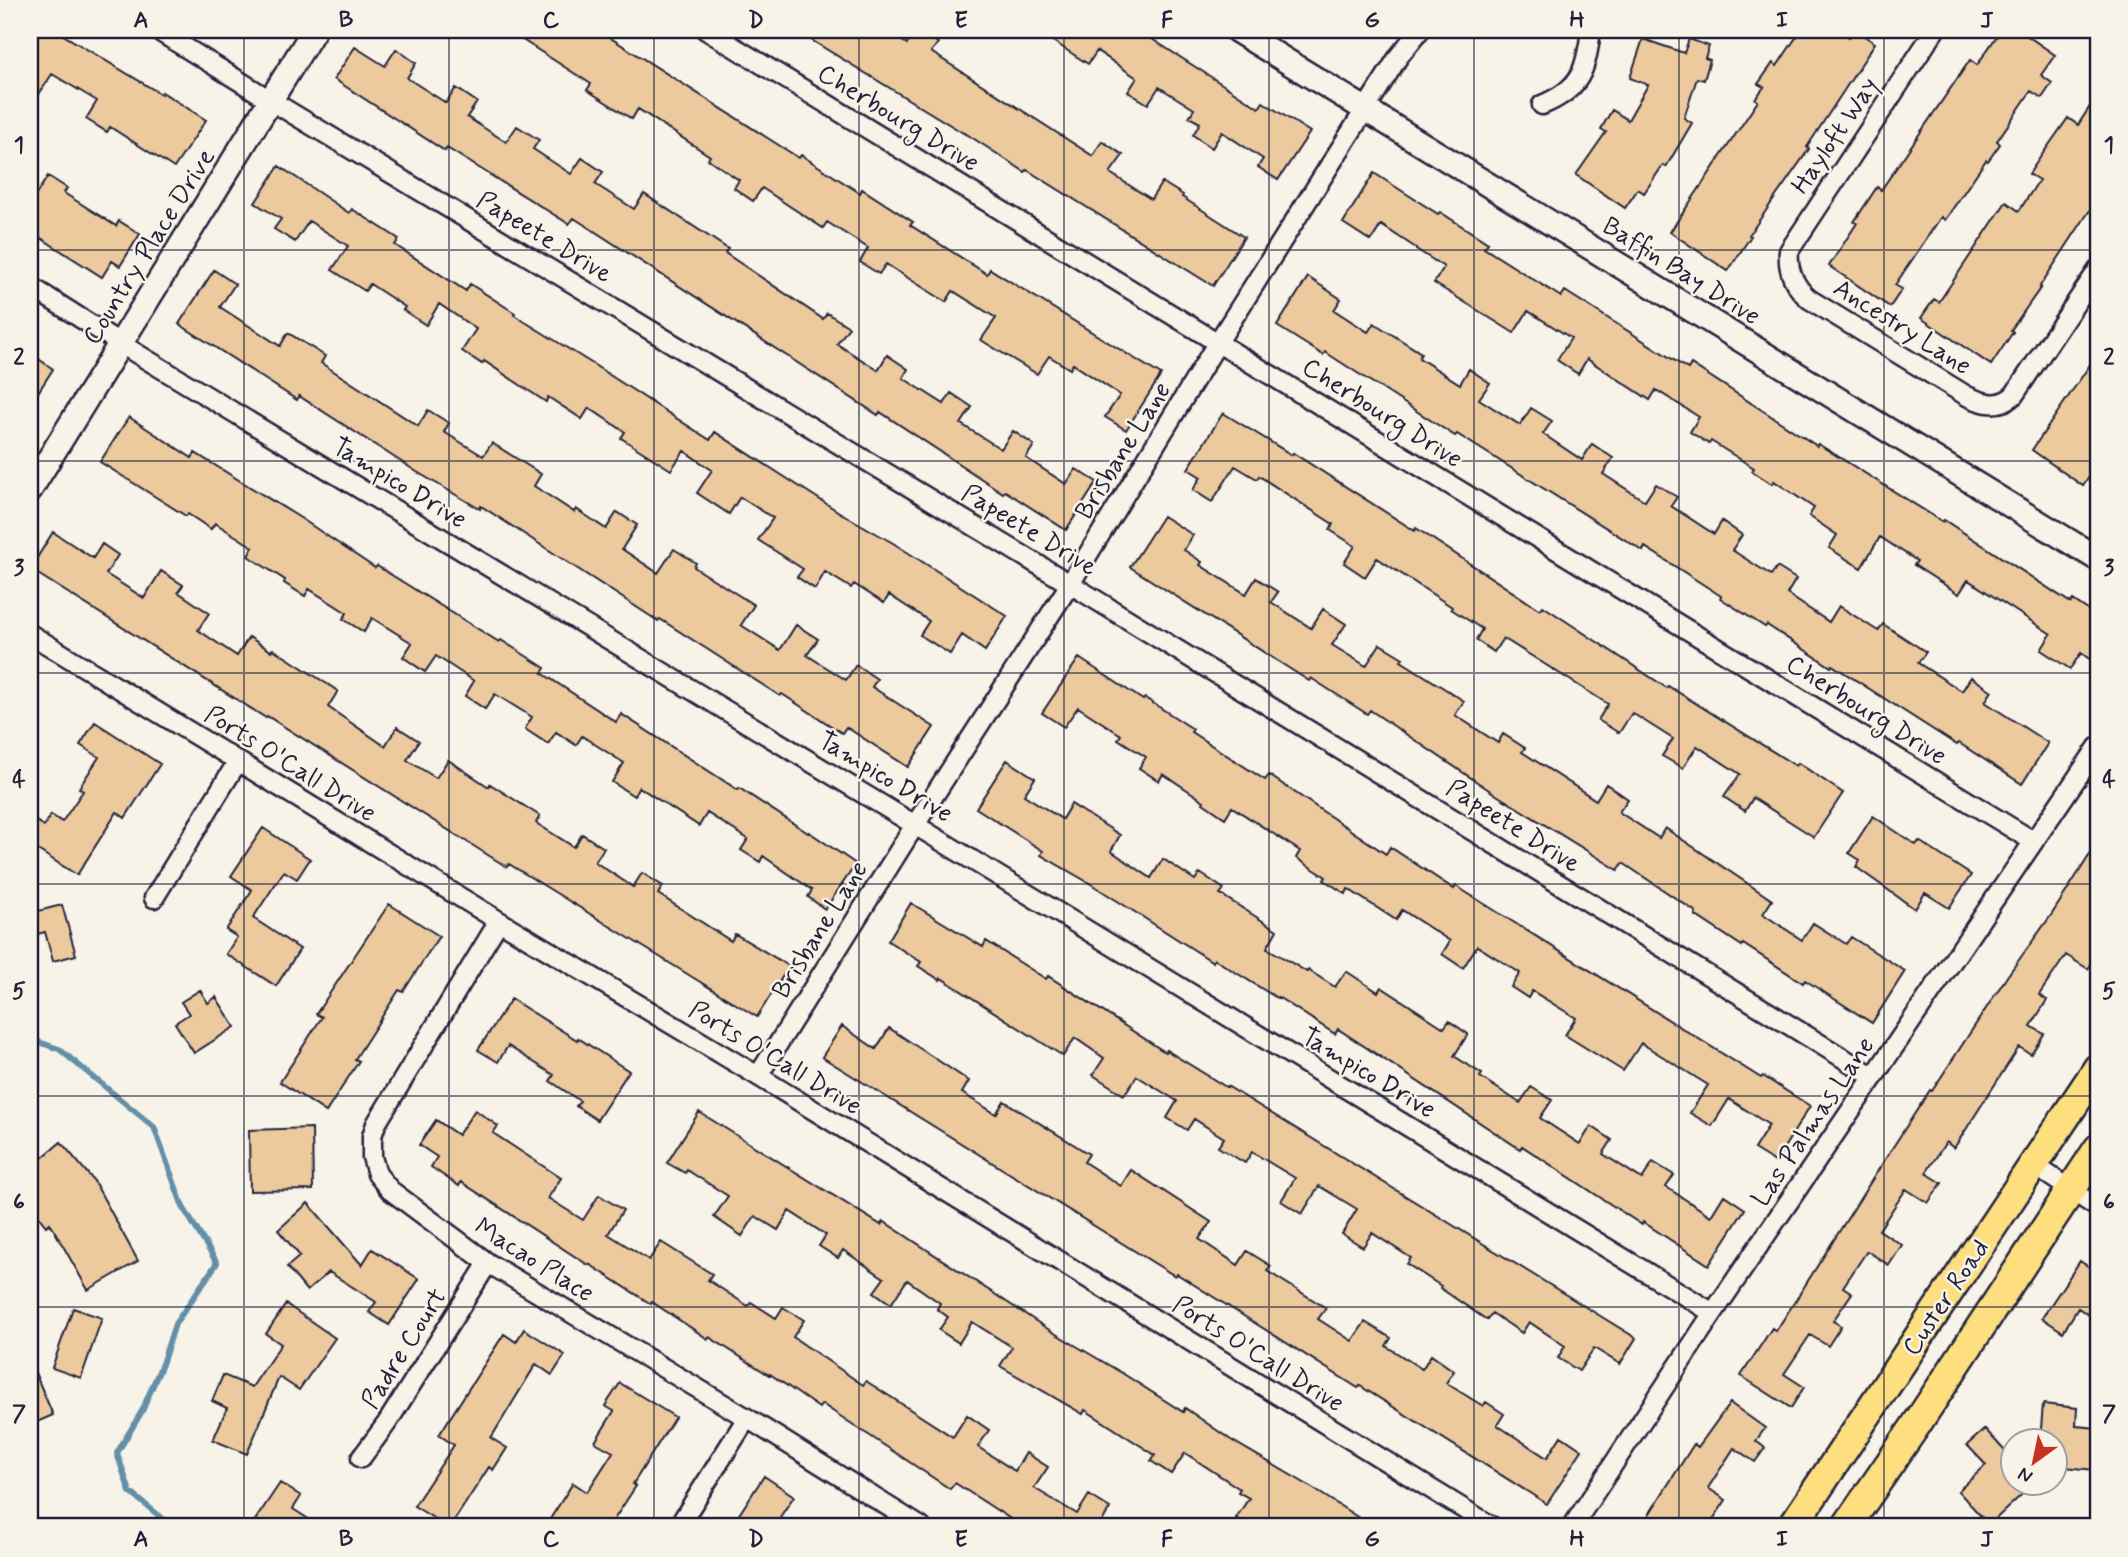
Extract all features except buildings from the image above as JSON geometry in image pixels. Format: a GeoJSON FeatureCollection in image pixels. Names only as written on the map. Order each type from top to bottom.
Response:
{"type":"FeatureCollection","features":[{"type":"Feature","properties":{"kind":"main road","name":"Custer Road"},"geometry":{"type":"LineString","coordinates":[[1792,1527],[2098,1068]]}},
{"type":"Feature","properties":{"kind":"main road","name":"Custer Road"},"geometry":{"type":"LineString","coordinates":[[1846,1527],[2098,1149]]}},
{"type":"Feature","properties":{"kind":"street","name":"Papeete Drive"},"geometry":{"type":"LineString","coordinates":[[157,30],[1070,584],[1874,1077]]}},
{"type":"Feature","properties":{"kind":"street","name":"Country Place Drive"},"geometry":{"type":"LineString","coordinates":[[30,490],[314,30]]}},
{"type":"Feature","properties":{"kind":"street","name":"Cherbourg Drive"},"geometry":{"type":"LineString","coordinates":[[706,30],[2032,841]]}},
{"type":"Feature","properties":{"kind":"street","name":"Baffin Bay Drive"},"geometry":{"type":"LineString","coordinates":[[1237,30],[2098,559]]}},
{"type":"Feature","properties":{"kind":"street","name":"Brisbane Lane"},"geometry":{"type":"LineString","coordinates":[[758,1076],[1070,584],[1218,342],[1399,56],[1420,30]]}},
{"type":"Feature","properties":{"kind":"street"},"geometry":{"type":"LineString","coordinates":[[1542,105],[1561,97],[1579,79],[1586,62],[1591,30]]}},
{"type":"Feature","properties":{"kind":"street","name":"Hayloft Way"},"geometry":{"type":"LineString","coordinates":[[1790,274],[1789,251],[1935,30]]}},
{"type":"Feature","properties":{"kind":"street","name":"Ancestry Lane"},"geometry":{"type":"LineString","coordinates":[[1790,274],[1800,291],[1809,299],[1967,396],[1978,401],[1999,404],[2014,395],[2098,270]]}},
{"type":"Feature","properties":{"kind":"street","name":"Tampico Drive"},"geometry":{"type":"LineString","coordinates":[[30,286],[121,344],[1713,1313]]}},
{"type":"Feature","properties":{"kind":"street","name":"Ports O'Call Drive"},"geometry":{"type":"LineString","coordinates":[[30,634],[1493,1527]]}},
{"type":"Feature","properties":{"kind":"street","name":"Las Palmas Lane"},"geometry":{"type":"LineString","coordinates":[[1572,1527],[1713,1313],[2098,747]]}},
{"type":"Feature","properties":{"kind":"street"},"geometry":{"type":"LineString","coordinates":[[154,898],[238,761]]}},
{"type":"Feature","properties":{"kind":"street","name":"Macao Place"},"geometry":{"type":"LineString","coordinates":[[499,921],[376,1124],[372,1136],[372,1157],[377,1174],[390,1190],[488,1263],[747,1418],[921,1527]]}},
{"type":"Feature","properties":{"kind":"street"},"geometry":{"type":"LineString","coordinates":[[2034,1165],[2098,1208]]}},
{"type":"Feature","properties":{"kind":"street","name":"Padre Court"},"geometry":{"type":"LineString","coordinates":[[360,1458],[387,1423],[488,1263]]}},
{"type":"Feature","properties":{"kind":"street"},"geometry":{"type":"LineString","coordinates":[[678,1527],[747,1418]]}},
{"type":"Feature","properties":{"kind":"waterway"},"geometry":{"type":"LineString","coordinates":[[30,1039],[59,1049],[154,1127],[183,1207],[217,1263],[175,1324],[142,1411],[117,1453],[130,1492],[173,1527]]}}]}
